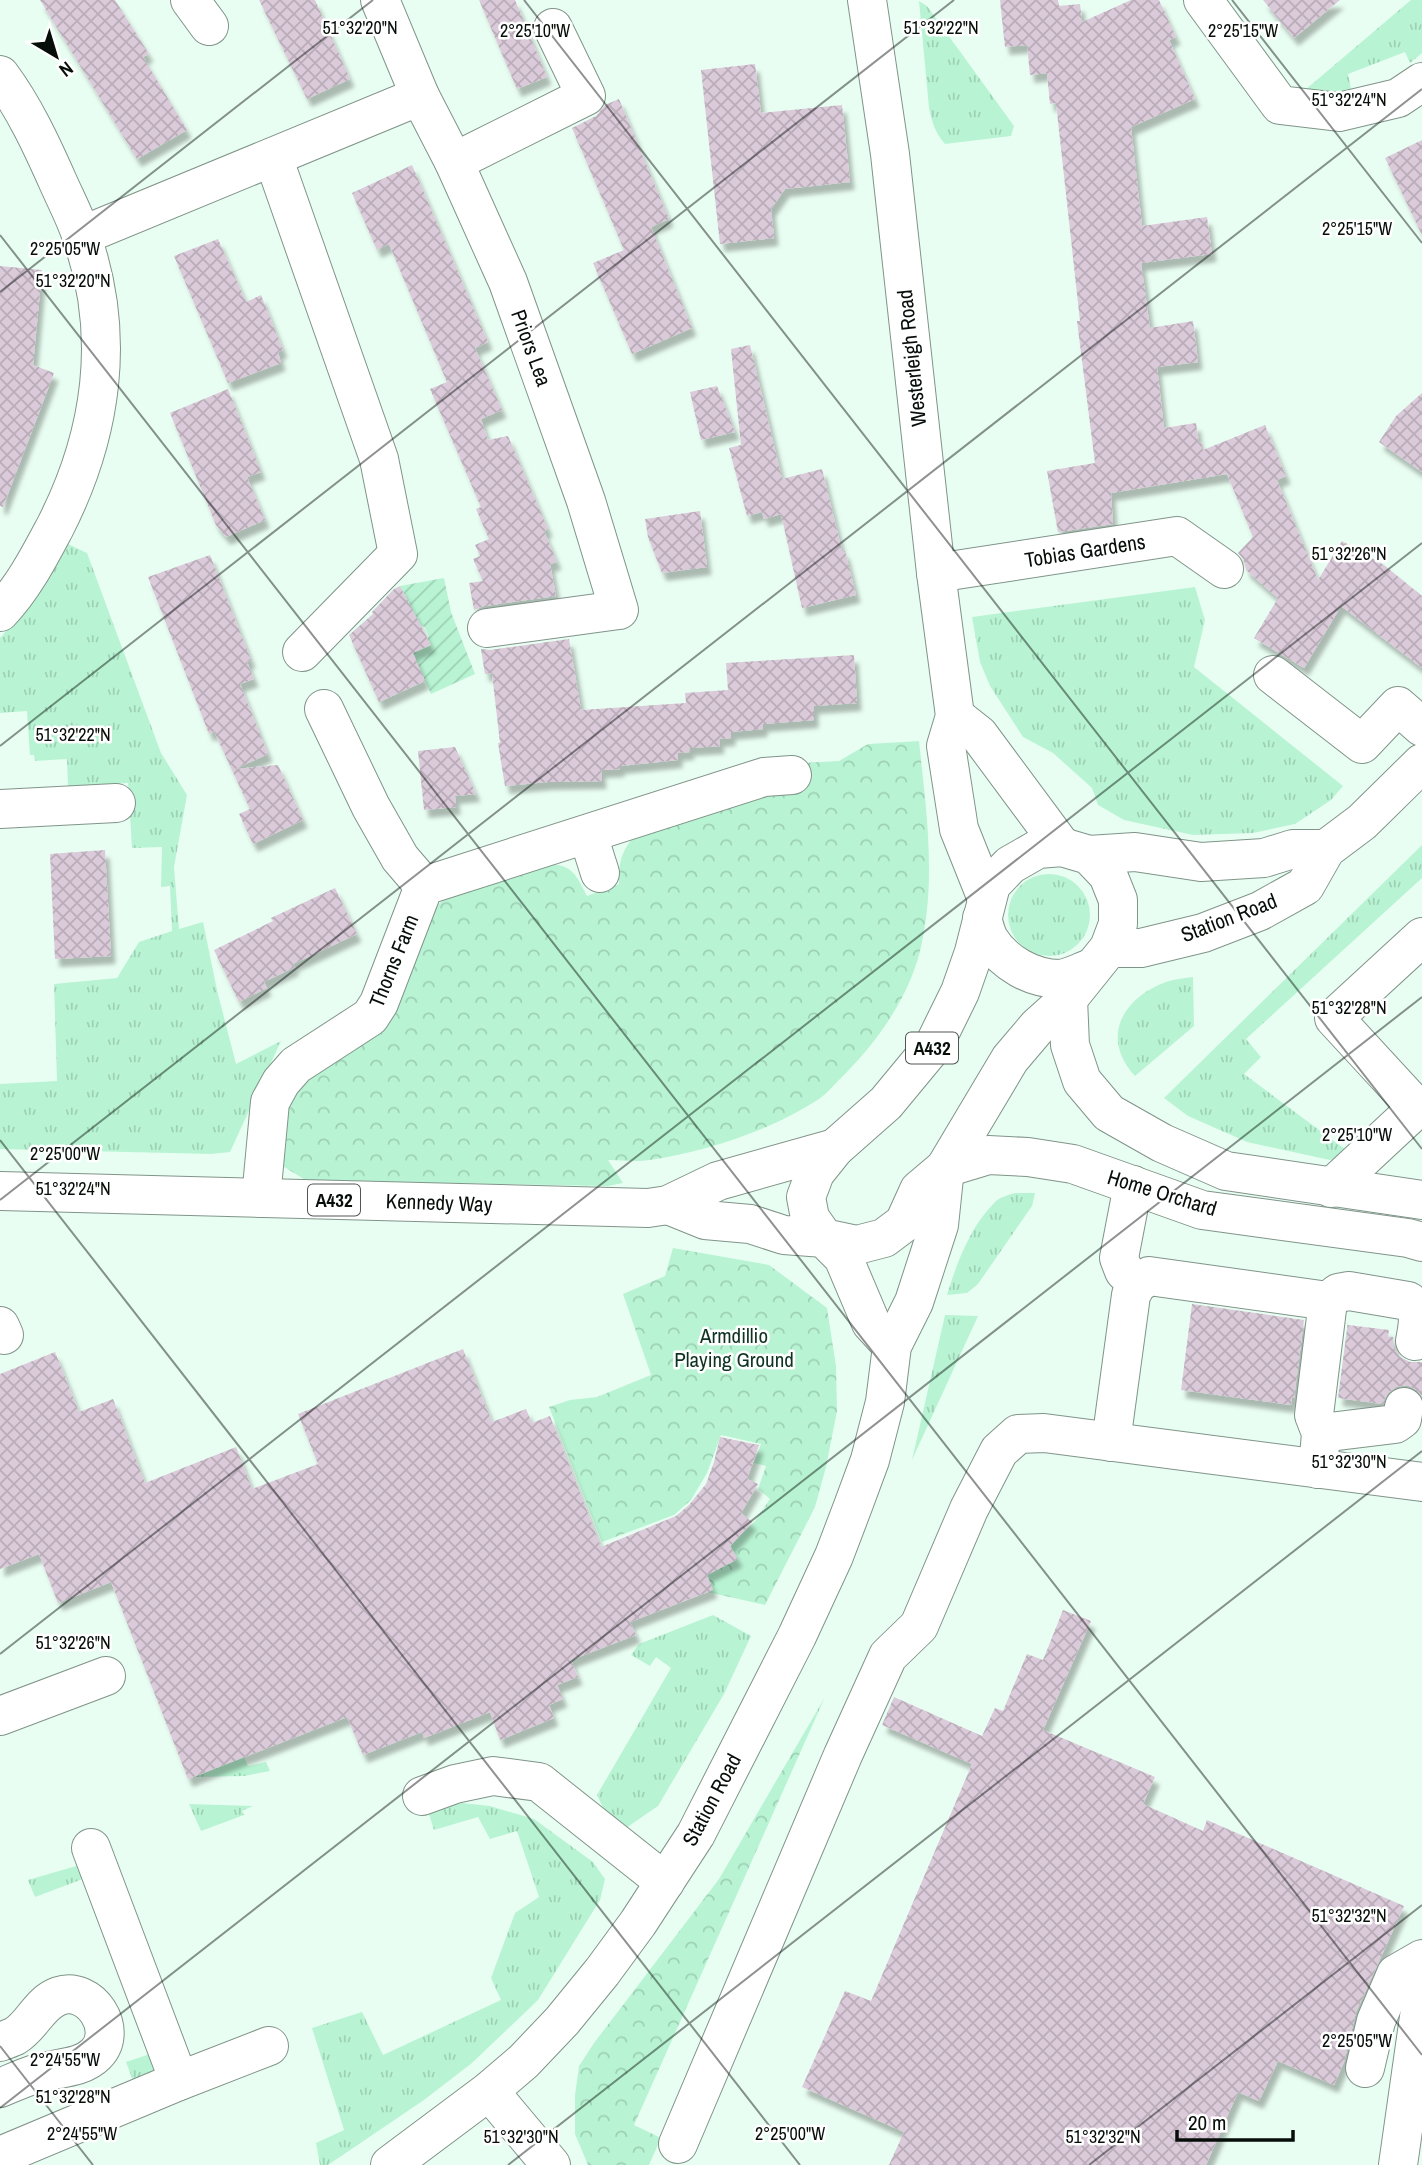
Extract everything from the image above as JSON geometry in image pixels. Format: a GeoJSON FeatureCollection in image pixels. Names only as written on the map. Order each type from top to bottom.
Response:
{"type":"FeatureCollection","features":[{"type":"Feature","properties":{"kind":"street","name":"Priors Lea"},"geometry":{"type":"LineString","coordinates":[[380,0],[419,96],[454,162],[508,282],[586,501],[619,610],[487,628]]}},
{"type":"Feature","properties":{"kind":"street","name":"Westerleigh Road"},"geometry":{"type":"LineString","coordinates":[[867,0],[890,153],[936,573],[956,716],[946,746],[958,829],[984,909]]}},
{"type":"Feature","properties":{"kind":"street"},"geometry":{"type":"LineString","coordinates":[[1203,0],[1280,105],[1339,112],[1398,98],[1422,82]]}},
{"type":"Feature","properties":{"kind":"street"},"geometry":{"type":"LineString","coordinates":[[454,162],[586,96],[553,28]]}},
{"type":"Feature","properties":{"kind":"street"},"geometry":{"type":"LineString","coordinates":[[0,75],[45,153],[81,236],[97,291],[102,356],[97,412],[84,461],[71,495],[42,552],[0,612]]}},
{"type":"Feature","properties":{"kind":"street"},"geometry":{"type":"LineString","coordinates":[[81,236],[419,96]]}},
{"type":"Feature","properties":{"kind":"street"},"geometry":{"type":"LineString","coordinates":[[273,157],[379,459],[398,554],[302,652]]}},
{"type":"Feature","properties":{"kind":"street","name":"Tobias Gardens"},"geometry":{"type":"LineString","coordinates":[[936,573],[1177,537],[1224,569]]}},
{"type":"Feature","properties":{"kind":"street"},"geometry":{"type":"LineString","coordinates":[[1273,675],[1362,744],[1398,706],[1422,727]]}},
{"type":"Feature","properties":{"kind":"street"},"geometry":{"type":"LineString","coordinates":[[324,709],[371,807],[400,858],[424,886],[764,778],[792,775]]}},
{"type":"Feature","properties":{"kind":"street"},"geometry":{"type":"LineString","coordinates":[[956,716],[979,736],[1076,851]]}},
{"type":"Feature","properties":{"kind":"street","name":"Station Road"},"geometry":{"type":"LineString","coordinates":[[1101,958],[1202,933],[1260,911],[1305,886],[1325,849],[1362,822],[1422,763]]}},
{"type":"Feature","properties":{"kind":"street"},"geometry":{"type":"LineString","coordinates":[[0,809],[116,803]]}},
{"type":"Feature","properties":{"kind":"street"},"geometry":{"type":"LineString","coordinates":[[588,835],[600,873]]}},
{"type":"Feature","properties":{"kind":"street","name":"A432"},"geometry":{"type":"LineString","coordinates":[[1038,849],[1076,851],[1108,875],[1118,900],[1118,924],[1101,958],[1068,999],[1038,1026],[1010,1059],[945,1168],[919,1190],[904,1223],[884,1238],[857,1245],[824,1238],[810,1218],[806,1197],[816,1173],[835,1148],[886,1103],[934,1045],[960,992],[974,952],[984,909],[991,885],[1010,865],[1038,849]]}},
{"type":"Feature","properties":{"kind":"street","name":"Station Road"},"geometry":{"type":"LineString","coordinates":[[1076,851],[1135,852],[1201,862],[1265,858],[1293,849],[1325,849]]}},
{"type":"Feature","properties":{"kind":"street","name":"Thorns Farm"},"geometry":{"type":"LineString","coordinates":[[261,1198],[270,1102],[281,1082],[296,1065],[370,1017],[379,1003],[424,886]]}},
{"type":"Feature","properties":{"kind":"street"},"geometry":{"type":"LineString","coordinates":[[984,909],[988,937],[998,950],[1017,967],[1040,977],[1063,979],[1101,958]]}},
{"type":"Feature","properties":{"kind":"street"},"geometry":{"type":"LineString","coordinates":[[1331,1188],[1418,1108],[1334,1018],[1422,937]]}},
{"type":"Feature","properties":{"kind":"street","name":"Home Orchard"},"geometry":{"type":"LineString","coordinates":[[1068,999],[1070,1045],[1082,1081],[1109,1113],[1162,1143],[1226,1171],[1422,1200]]}},
{"type":"Feature","properties":{"kind":"street","name":"Kennedy Way"},"geometry":{"type":"LineString","coordinates":[[0,1191],[648,1208],[668,1205],[718,1181],[835,1148]]}},
{"type":"Feature","properties":{"kind":"street","name":"Home Orchard"},"geometry":{"type":"LineString","coordinates":[[945,1168],[988,1155],[1028,1157],[1073,1164],[1202,1210],[1422,1242]]}},
{"type":"Feature","properties":{"kind":"street","name":"Station Road"},"geometry":{"type":"LineString","coordinates":[[390,2165],[489,2091],[524,2061],[562,2021],[602,1972],[666,1882],[696,1834],[797,1636],[834,1556],[870,1460],[885,1402],[892,1346],[914,1302],[939,1224],[945,1168]]}},
{"type":"Feature","properties":{"kind":"street"},"geometry":{"type":"LineString","coordinates":[[1422,1169],[1422,1178]]}},
{"type":"Feature","properties":{"kind":"street"},"geometry":{"type":"LineString","coordinates":[[1133,1185],[1119,1258],[1124,1271],[1137,1284]]}},
{"type":"Feature","properties":{"kind":"street","name":"Kennedy Way"},"geometry":{"type":"LineString","coordinates":[[668,1205],[705,1220],[750,1224],[784,1235],[824,1238]]}},
{"type":"Feature","properties":{"kind":"street"},"geometry":{"type":"LineString","coordinates":[[824,1238],[842,1257],[871,1323],[892,1346]]}},
{"type":"Feature","properties":{"kind":"street"},"geometry":{"type":"LineString","coordinates":[[1111,1442],[1131,1295],[1137,1284],[1149,1276],[1328,1301]]}},
{"type":"Feature","properties":{"kind":"street"},"geometry":{"type":"LineString","coordinates":[[1319,1451],[1314,1415],[1328,1301],[1338,1293],[1349,1290],[1408,1301],[1417,1306],[1420,1312],[1415,1341]]}},
{"type":"Feature","properties":{"kind":"street"},"geometry":{"type":"LineString","coordinates":[[1319,1451],[1395,1424],[1402,1419],[1404,1407]]}},
{"type":"Feature","properties":{"kind":"street"},"geometry":{"type":"LineString","coordinates":[[678,2144],[888,1656],[919,1626],[969,1508],[999,1451],[1018,1434],[1044,1433],[1111,1442],[1319,1451],[1422,1482]]}},
{"type":"Feature","properties":{"kind":"street"},"geometry":{"type":"LineString","coordinates":[[0,1717],[106,1676]]}},
{"type":"Feature","properties":{"kind":"street"},"geometry":{"type":"LineString","coordinates":[[422,1796],[455,1784],[493,1776],[539,1782],[666,1882]]}},
{"type":"Feature","properties":{"kind":"street"},"geometry":{"type":"LineString","coordinates":[[91,1848],[180,2081]]}},
{"type":"Feature","properties":{"kind":"street"},"geometry":{"type":"LineString","coordinates":[[1365,2068],[1376,2021],[1396,1974],[1422,1959]]}},
{"type":"Feature","properties":{"kind":"street"},"geometry":{"type":"LineString","coordinates":[[0,2042],[16,2035],[44,2004],[61,1995],[78,1996],[95,2005],[103,2019],[105,2035],[99,2053],[86,2063],[37,2073],[6,2083]]}},
{"type":"Feature","properties":{"kind":"street"},"geometry":{"type":"LineString","coordinates":[[1398,2165],[1422,1996]]}},
{"type":"Feature","properties":{"kind":"street"},"geometry":{"type":"LineString","coordinates":[[0,2156],[269,2046]]}},
{"type":"Feature","properties":{"kind":"street"},"geometry":{"type":"LineString","coordinates":[[489,2091],[551,2165]]}},
{"type":"Feature","properties":{"kind":"green space"},"geometry":{"type":"Polygon","coordinates":[[[1411,0],[1422,0],[1422,53],[1410,63],[1405,52],[1348,74],[1351,89],[1334,92],[1305,90],[1411,0]]]}},
{"type":"Feature","properties":{"kind":"green space"},"geometry":{"type":"Polygon","coordinates":[[[919,1],[927,6],[1014,126],[1011,136],[945,144],[939,136],[929,108],[919,1]]]}},
{"type":"Feature","properties":{"kind":"green space"},"geometry":{"type":"Polygon","coordinates":[[[68,544],[87,553],[161,753],[187,795],[174,867],[179,929],[203,922],[236,1064],[281,1041],[230,1152],[211,1154],[0,1149],[0,1084],[57,1081],[54,984],[117,978],[139,942],[172,931],[170,886],[161,887],[162,847],[132,848],[128,783],[68,787],[67,759],[35,761],[34,755],[30,755],[27,711],[0,713],[0,638],[35,598],[68,544]]]}},
{"type":"Feature","properties":{"kind":"green space"},"geometry":{"type":"Polygon","coordinates":[[[444,578],[451,612],[475,674],[431,694],[411,651],[423,646],[429,636],[425,627],[414,623],[410,605],[400,586],[444,578]]]}},
{"type":"Feature","properties":{"kind":"green space"},"geometry":{"type":"Polygon","coordinates":[[[1195,587],[1205,620],[1194,667],[1343,786],[1331,800],[1295,824],[1253,833],[1193,835],[1124,820],[1098,805],[1092,788],[1053,753],[1023,737],[990,686],[980,662],[972,617],[1195,587]]]}},
{"type":"Feature","properties":{"kind":"green space"},"geometry":{"type":"Polygon","coordinates":[[[919,741],[929,867],[926,917],[917,962],[901,1000],[879,1035],[852,1067],[819,1099],[780,1121],[716,1145],[650,1160],[608,1160],[623,1183],[608,1186],[307,1181],[281,1165],[281,1097],[373,1038],[388,1023],[429,914],[444,899],[546,864],[562,866],[572,872],[587,896],[619,884],[621,860],[633,838],[776,793],[804,792],[803,763],[839,761],[868,744],[919,741]]]}},
{"type":"Feature","properties":{"kind":"green space"},"geometry":{"type":"Polygon","coordinates":[[[1422,845],[1422,878],[1246,1039],[1261,1057],[1244,1074],[1350,1153],[1330,1160],[1247,1142],[1188,1116],[1164,1098],[1422,845]]]}},
{"type":"Feature","properties":{"kind":"green space"},"geometry":{"type":"Polygon","coordinates":[[[1049,874],[1065,877],[1078,886],[1087,899],[1090,915],[1087,931],[1078,944],[1065,953],[1049,956],[1033,953],[1020,944],[1011,931],[1008,915],[1011,899],[1020,886],[1033,877],[1049,874]]]}},
{"type":"Feature","properties":{"kind":"green space"},"geometry":{"type":"Polygon","coordinates":[[[1193,977],[1194,1026],[1135,1076],[1124,1062],[1119,1048],[1121,1021],[1128,1009],[1151,989],[1169,981],[1193,977]]]}},
{"type":"Feature","properties":{"kind":"green space"},"geometry":{"type":"Polygon","coordinates":[[[1015,1193],[1035,1193],[1032,1206],[978,1284],[967,1293],[947,1295],[960,1258],[978,1222],[997,1200],[1015,1193]]]}},
{"type":"Feature","properties":{"kind":"green space","name":"Armdillio Playing Ground"},"geometry":{"type":"Polygon","coordinates":[[[673,1248],[769,1265],[827,1308],[836,1366],[837,1411],[826,1467],[815,1507],[765,1605],[694,1589],[755,1521],[770,1499],[758,1489],[766,1466],[754,1463],[761,1444],[721,1435],[707,1473],[691,1500],[674,1515],[602,1542],[549,1407],[570,1400],[597,1397],[651,1375],[623,1294],[665,1276],[673,1248]]]}},
{"type":"Feature","properties":{"kind":"green space"},"geometry":{"type":"Polygon","coordinates":[[[945,1315],[978,1316],[912,1460],[945,1315]]]}},
{"type":"Feature","properties":{"kind":"green space"},"geometry":{"type":"Polygon","coordinates":[[[713,1615],[751,1636],[724,1694],[658,1806],[626,1828],[609,1820],[597,1795],[671,1668],[656,1657],[650,1666],[631,1655],[639,1644],[713,1615]]]}},
{"type":"Feature","properties":{"kind":"green space"},"geometry":{"type":"Polygon","coordinates":[[[825,1697],[634,2125],[661,2138],[649,2165],[588,2165],[575,2134],[575,2095],[579,2066],[719,1879],[825,1697]]]}},
{"type":"Feature","properties":{"kind":"green space"},"geometry":{"type":"Polygon","coordinates":[[[244,1757],[248,1766],[266,1762],[270,1771],[244,1776],[194,1777],[244,1757]]]}},
{"type":"Feature","properties":{"kind":"green space"},"geometry":{"type":"Polygon","coordinates":[[[462,1803],[490,1806],[534,1819],[593,1862],[605,1879],[600,1900],[538,2000],[472,2063],[424,2100],[328,2165],[320,2165],[316,2143],[344,2130],[312,2028],[362,2012],[383,2055],[501,2000],[491,1978],[515,1913],[539,1897],[517,1831],[490,1839],[478,1817],[434,1830],[427,1808],[462,1803]]]}},
{"type":"Feature","properties":{"kind":"green space"},"geometry":{"type":"Polygon","coordinates":[[[189,1804],[253,1806],[242,1811],[244,1815],[201,1831],[189,1804]]]}},
{"type":"Feature","properties":{"kind":"green space"},"geometry":{"type":"Polygon","coordinates":[[[83,1864],[88,1877],[35,1897],[28,1880],[83,1864]]]}},
{"type":"Feature","properties":{"kind":"green space"},"geometry":{"type":"Polygon","coordinates":[[[165,2049],[174,2072],[135,2086],[126,2062],[165,2049]]]}},
{"type":"Feature","properties":{"kind":"building"},"geometry":{"type":"Polygon","coordinates":[[[40,0],[115,0],[149,54],[143,57],[187,130],[137,159],[40,0]]]}},
{"type":"Feature","properties":{"kind":"building"},"geometry":{"type":"Polygon","coordinates":[[[259,0],[315,0],[350,79],[307,99],[259,0]]]}},
{"type":"Feature","properties":{"kind":"building"},"geometry":{"type":"Polygon","coordinates":[[[479,0],[515,0],[547,77],[517,89],[479,0]]]}},
{"type":"Feature","properties":{"kind":"building"},"geometry":{"type":"Polygon","coordinates":[[[1000,0],[1058,0],[1059,6],[1080,4],[1082,22],[1131,0],[1159,0],[1176,37],[1169,40],[1195,99],[1131,127],[1142,226],[1207,217],[1212,254],[1141,263],[1150,328],[1193,321],[1198,362],[1157,367],[1164,428],[1196,423],[1199,443],[1202,442],[1203,450],[1265,425],[1286,476],[1277,480],[1318,580],[1342,541],[1384,565],[1422,596],[1422,668],[1341,606],[1304,668],[1254,638],[1278,598],[1246,570],[1244,560],[1238,553],[1253,537],[1227,474],[1111,493],[1113,524],[1058,532],[1047,471],[1095,463],[1077,321],[1080,321],[1056,103],[1050,104],[1047,73],[1030,75],[1027,45],[1005,47],[1000,0]]]}},
{"type":"Feature","properties":{"kind":"building"},"geometry":{"type":"Polygon","coordinates":[[[1263,0],[1340,0],[1294,38],[1263,0]]]}},
{"type":"Feature","properties":{"kind":"building"},"geometry":{"type":"Polygon","coordinates":[[[755,64],[761,113],[842,105],[850,182],[785,189],[771,209],[774,238],[720,244],[701,70],[755,64]]]}},
{"type":"Feature","properties":{"kind":"building"},"geometry":{"type":"Polygon","coordinates":[[[619,99],[669,219],[651,227],[692,328],[632,354],[593,263],[624,250],[572,128],[596,116],[605,105],[619,99]]]}},
{"type":"Feature","properties":{"kind":"building"},"geometry":{"type":"Polygon","coordinates":[[[1422,140],[1422,235],[1385,158],[1422,140]]]}},
{"type":"Feature","properties":{"kind":"building"},"geometry":{"type":"Polygon","coordinates":[[[412,165],[488,342],[475,348],[502,410],[481,419],[488,440],[508,436],[548,529],[544,531],[557,562],[550,564],[556,596],[484,606],[474,610],[469,583],[483,581],[473,559],[480,556],[475,545],[489,539],[476,509],[481,507],[430,389],[447,382],[389,244],[377,250],[352,193],[412,165]]]}},
{"type":"Feature","properties":{"kind":"building"},"geometry":{"type":"Polygon","coordinates":[[[218,239],[246,302],[261,295],[283,350],[278,352],[281,363],[228,383],[174,256],[218,239]]]}},
{"type":"Feature","properties":{"kind":"building"},"geometry":{"type":"Polygon","coordinates":[[[0,266],[42,270],[33,365],[54,373],[3,507],[0,506],[0,266]]]}},
{"type":"Feature","properties":{"kind":"building"},"geometry":{"type":"Polygon","coordinates":[[[750,345],[782,479],[822,469],[856,595],[802,608],[781,514],[764,519],[762,512],[747,516],[729,448],[741,445],[731,349],[750,345]]]}},
{"type":"Feature","properties":{"kind":"building"},"geometry":{"type":"Polygon","coordinates":[[[717,386],[735,432],[701,440],[690,392],[717,386]]]}},
{"type":"Feature","properties":{"kind":"building"},"geometry":{"type":"Polygon","coordinates":[[[228,389],[261,472],[247,477],[265,520],[226,537],[216,525],[170,413],[228,389]]]}},
{"type":"Feature","properties":{"kind":"building"},"geometry":{"type":"Polygon","coordinates":[[[1422,393],[1422,472],[1379,442],[1396,416],[1422,393]]]}},
{"type":"Feature","properties":{"kind":"building"},"geometry":{"type":"Polygon","coordinates":[[[700,511],[707,567],[662,573],[648,537],[645,519],[700,511]]]}},
{"type":"Feature","properties":{"kind":"building"},"geometry":{"type":"Polygon","coordinates":[[[210,555],[251,660],[247,662],[254,679],[240,684],[268,754],[235,769],[278,765],[303,820],[253,844],[239,814],[250,809],[214,731],[209,734],[148,577],[210,555]]]}},
{"type":"Feature","properties":{"kind":"building"},"geometry":{"type":"Polygon","coordinates":[[[400,586],[431,645],[413,653],[425,681],[379,702],[349,635],[400,586]]]}},
{"type":"Feature","properties":{"kind":"building"},"geometry":{"type":"Polygon","coordinates":[[[569,639],[581,710],[686,703],[685,693],[728,690],[726,663],[854,655],[857,703],[814,706],[814,720],[763,724],[763,729],[731,732],[731,738],[719,739],[720,746],[689,748],[690,752],[678,753],[678,760],[601,770],[602,781],[505,786],[492,673],[485,674],[481,649],[569,639]]]}},
{"type":"Feature","properties":{"kind":"building"},"geometry":{"type":"Polygon","coordinates":[[[455,747],[476,794],[455,796],[456,807],[424,810],[418,751],[455,747]]]}},
{"type":"Feature","properties":{"kind":"building"},"geometry":{"type":"Polygon","coordinates":[[[105,850],[111,956],[55,959],[50,854],[105,850]]]}},
{"type":"Feature","properties":{"kind":"building"},"geometry":{"type":"Polygon","coordinates":[[[335,888],[357,934],[293,964],[295,967],[264,982],[267,988],[239,1002],[214,950],[273,921],[271,918],[335,888]]]}},
{"type":"Feature","properties":{"kind":"building"},"geometry":{"type":"Polygon","coordinates":[[[1192,1304],[1304,1320],[1291,1405],[1181,1390],[1192,1304]]]}},
{"type":"Feature","properties":{"kind":"building"},"geometry":{"type":"Polygon","coordinates":[[[1348,1321],[1348,1325],[1389,1330],[1388,1337],[1393,1337],[1394,1348],[1400,1357],[1410,1362],[1422,1362],[1422,1396],[1407,1385],[1396,1387],[1388,1393],[1382,1404],[1338,1398],[1348,1321]]]}},
{"type":"Feature","properties":{"kind":"building"},"geometry":{"type":"Polygon","coordinates":[[[463,1349],[492,1422],[526,1409],[532,1423],[550,1416],[601,1547],[676,1516],[689,1505],[706,1484],[720,1437],[759,1445],[747,1479],[758,1484],[741,1513],[752,1522],[730,1546],[738,1559],[707,1575],[713,1590],[630,1622],[636,1635],[571,1660],[578,1677],[557,1685],[563,1699],[549,1705],[554,1718],[500,1740],[490,1712],[424,1738],[422,1732],[363,1755],[347,1717],[188,1779],[111,1582],[58,1603],[39,1554],[0,1569],[0,1374],[55,1352],[79,1412],[113,1399],[145,1483],[236,1447],[252,1489],[318,1464],[298,1414],[463,1349]]]}},
{"type":"Feature","properties":{"kind":"building"},"geometry":{"type":"Polygon","coordinates":[[[1063,1610],[1091,1621],[1043,1730],[1155,1777],[1143,1804],[1203,1831],[1207,1820],[1404,1906],[1356,2012],[1344,2062],[1334,2085],[1278,2061],[1259,2101],[1238,2092],[1206,2165],[889,2165],[904,2132],[802,2087],[845,1991],[871,2001],[972,1764],[882,1725],[894,1697],[982,1736],[995,1708],[1003,1711],[1027,1654],[1043,1660],[1063,1610]]]}}]}
